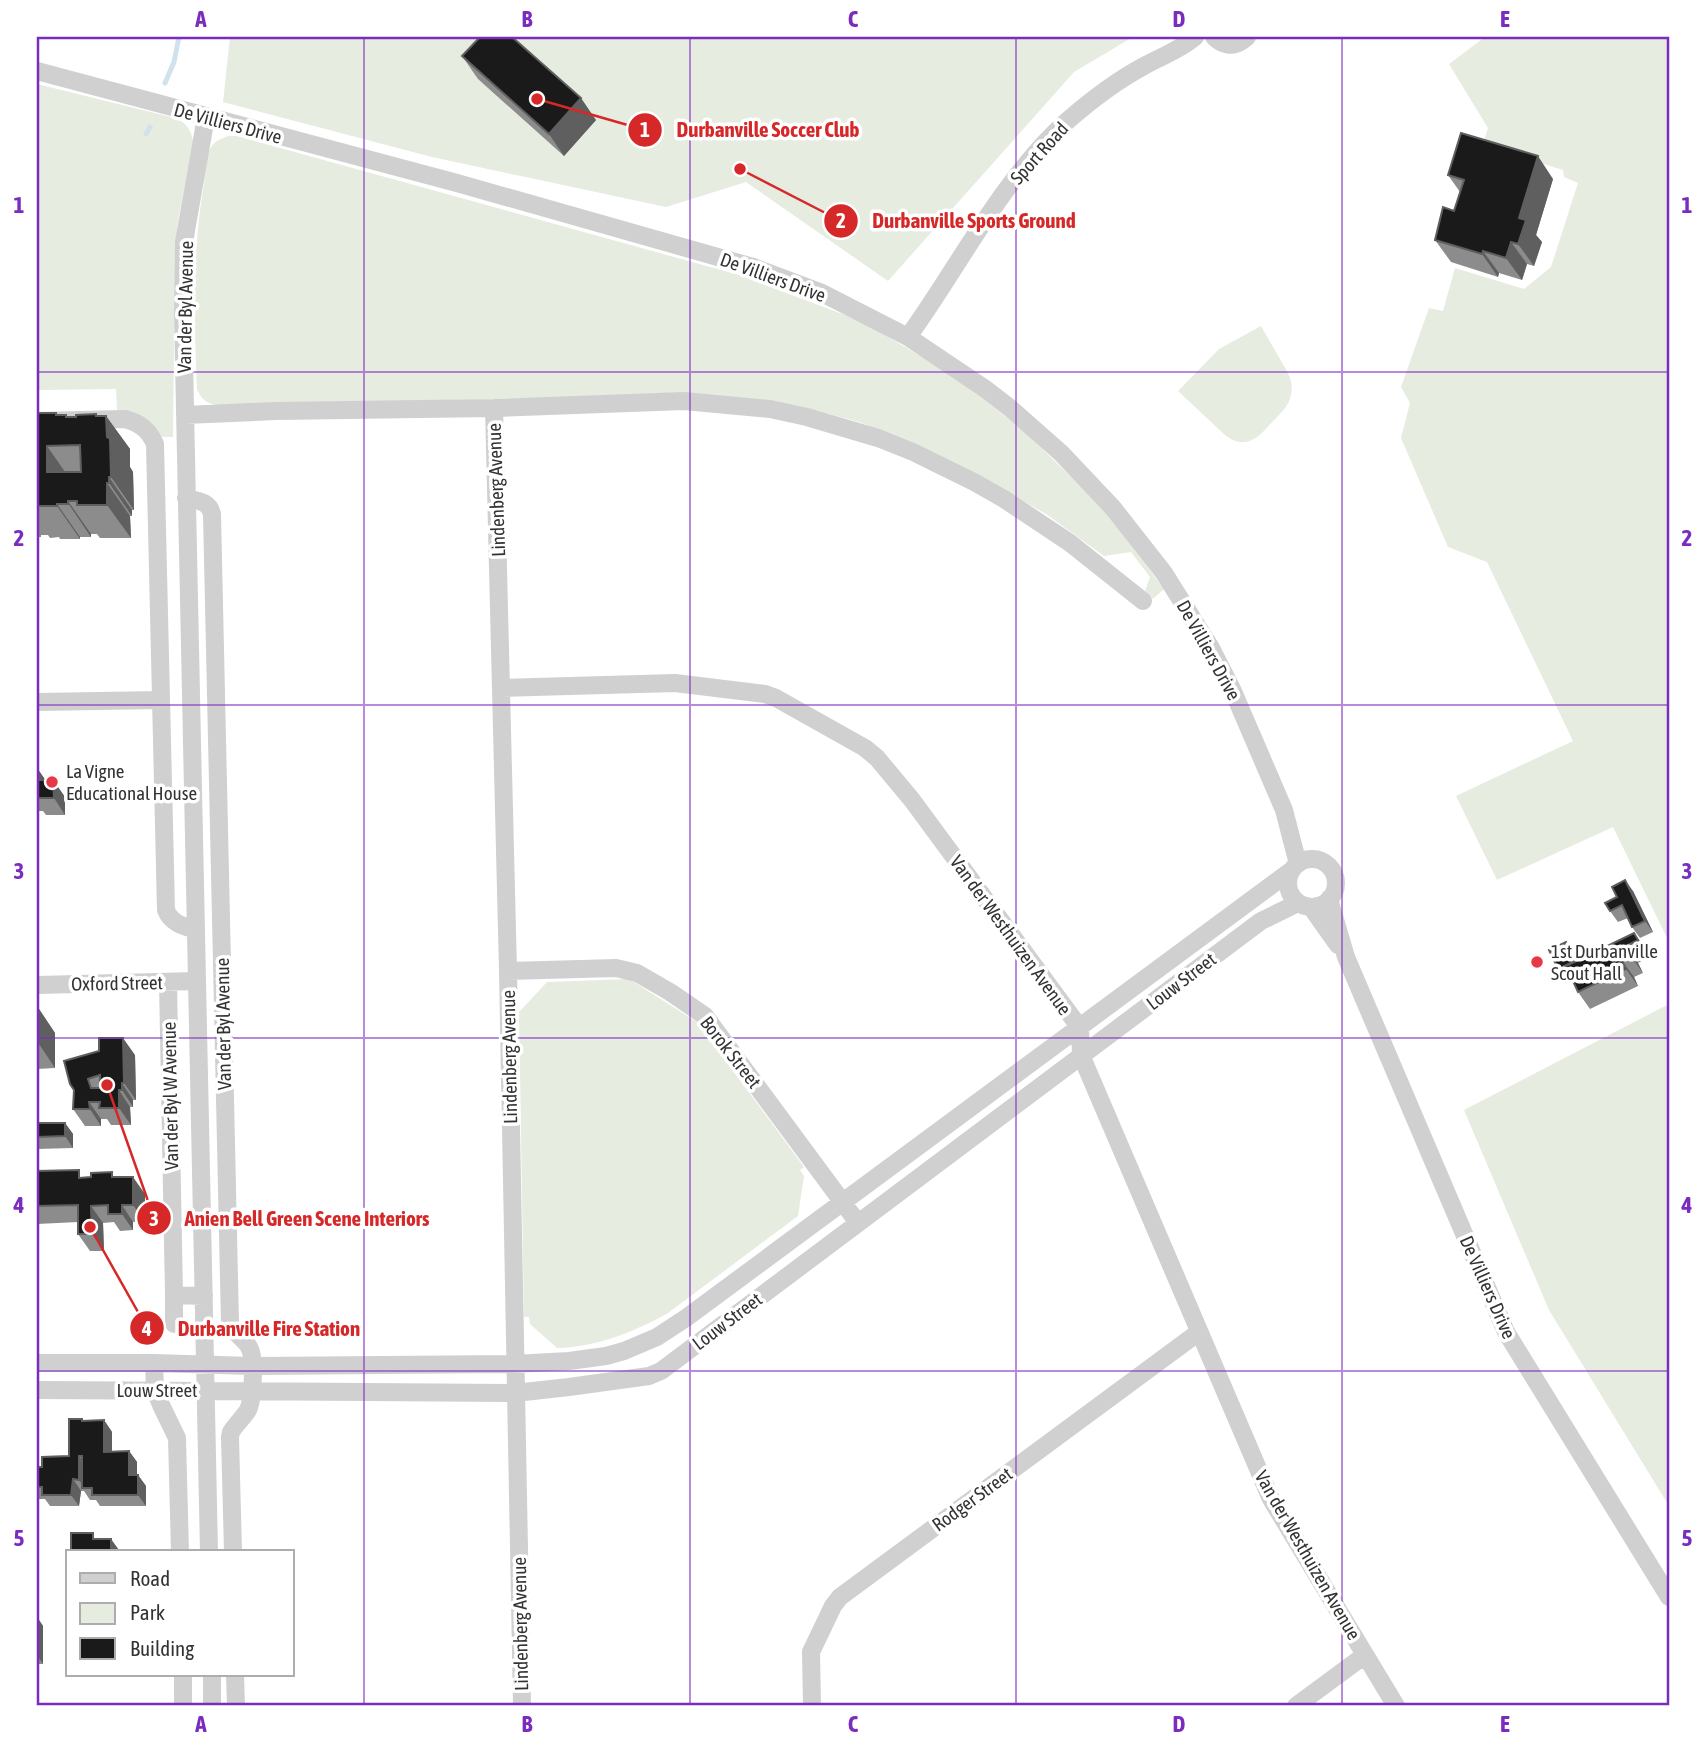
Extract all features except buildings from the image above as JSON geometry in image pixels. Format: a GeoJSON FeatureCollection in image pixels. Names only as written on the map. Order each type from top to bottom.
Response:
{"type":"FeatureCollection","features":[{"type":"Feature","properties":{"kind":"street","name":"Sport Road"},"geometry":{"type":"LineString","coordinates":[[908,337],[1008,187],[1045,142],[1091,101],[1145,65],[1190,41],[1218,40],[1229,46],[1239,44],[1247,37]]}},
{"type":"Feature","properties":{"kind":"street","name":"De Villiers Drive"},"geometry":{"type":"LineString","coordinates":[[37,71],[457,183],[752,267],[822,293],[908,337],[984,388],[1035,430],[1085,478],[1138,538],[1182,600],[1238,700],[1284,810],[1301,864]]}},
{"type":"Feature","properties":{"kind":"street","name":"Van der Byl Avenue"},"geometry":{"type":"LineString","coordinates":[[206,117],[184,242],[183,313],[209,1550]]}},
{"type":"Feature","properties":{"kind":"street"},"geometry":{"type":"LineString","coordinates":[[185,415],[684,401],[770,409],[843,427],[944,466],[1004,499],[1070,543],[1143,601]]}},
{"type":"Feature","properties":{"kind":"street","name":"Lindenberg Avenue"},"geometry":{"type":"LineString","coordinates":[[494,408],[522,1706]]}},
{"type":"Feature","properties":{"kind":"street"},"geometry":{"type":"LineString","coordinates":[[37,421],[125,419],[145,428],[153,438],[156,450],[166,910],[174,922],[196,930]]}},
{"type":"Feature","properties":{"kind":"street","name":"Van der Byl Avenue"},"geometry":{"type":"LineString","coordinates":[[186,498],[206,504],[211,508],[212,514],[230,1323],[232,1330],[250,1349],[252,1366],[253,1391],[249,1408],[230,1437],[233,1550]]}},
{"type":"Feature","properties":{"kind":"street","name":"Van der Westhuizen Avenue"},"geometry":{"type":"LineString","coordinates":[[501,688],[676,682],[765,694],[865,747],[877,758],[912,800],[1080,1028],[1081,1055],[1271,1499],[1396,1706]]}},
{"type":"Feature","properties":{"kind":"street"},"geometry":{"type":"LineString","coordinates":[[37,702],[161,700]]}},
{"type":"Feature","properties":{"kind":"street"},"geometry":{"type":"LineString","coordinates":[[1301,864],[1326,864],[1335,877],[1334,892],[1318,906],[1304,905],[1292,896],[1288,888],[1288,878],[1301,864]]}},
{"type":"Feature","properties":{"kind":"street","name":"Louw Street"},"geometry":{"type":"LineString","coordinates":[[37,1363],[252,1366],[514,1364],[569,1361],[606,1356],[633,1348],[657,1337],[685,1318],[1301,864]]}},
{"type":"Feature","properties":{"kind":"street","name":"De Villiers Drive"},"geometry":{"type":"LineString","coordinates":[[1329,899],[1346,957],[1506,1332],[1669,1597]]}},
{"type":"Feature","properties":{"kind":"street","name":"De Villiers Drive"},"geometry":{"type":"LineString","coordinates":[[1304,905],[1346,957]]}},
{"type":"Feature","properties":{"kind":"street","name":"Louw Street"},"geometry":{"type":"LineString","coordinates":[[37,1390],[515,1392],[644,1378],[655,1374],[1261,921],[1304,905]]}},
{"type":"Feature","properties":{"kind":"street","name":"Borok Street"},"geometry":{"type":"LineString","coordinates":[[508,971],[616,968],[637,973],[705,1016],[858,1223]]}},
{"type":"Feature","properties":{"kind":"street","name":"Oxford Street"},"geometry":{"type":"LineString","coordinates":[[37,985],[197,981]]}},
{"type":"Feature","properties":{"kind":"street","name":"Van der Byl W Avenue"},"geometry":{"type":"LineString","coordinates":[[168,982],[174,1324]]}},
{"type":"Feature","properties":{"kind":"street"},"geometry":{"type":"LineString","coordinates":[[174,1295],[204,1296]]}},
{"type":"Feature","properties":{"kind":"street","name":"Rodger Street"},"geometry":{"type":"LineString","coordinates":[[812,1706],[811,1653],[840,1597],[1199,1332]]}},
{"type":"Feature","properties":{"kind":"street"},"geometry":{"type":"LineString","coordinates":[[155,1363],[155,1390],[177,1438],[180,1550]]}},
{"type":"Feature","properties":{"kind":"street"},"geometry":{"type":"LineString","coordinates":[[1296,1706],[1364,1655]]}},
{"type":"Feature","properties":{"kind":"street"},"geometry":{"type":"LineString","coordinates":[[183,1676],[183,1706]]}},
{"type":"Feature","properties":{"kind":"street"},"geometry":{"type":"LineString","coordinates":[[212,1676],[212,1706]]}},
{"type":"Feature","properties":{"kind":"street"},"geometry":{"type":"LineString","coordinates":[[235,1676],[236,1706]]}},
{"type":"Feature","properties":{"kind":"green space"},"geometry":{"type":"Polygon","coordinates":[[[230,37],[1133,37],[1074,72],[888,281],[746,182],[666,207],[432,157],[223,102],[230,37]]]}},
{"type":"Feature","properties":{"kind":"green space"},"geometry":{"type":"Polygon","coordinates":[[[1485,37],[1669,37],[1669,942],[1613,827],[1497,880],[1456,796],[1573,741],[1487,562],[1448,547],[1401,438],[1410,403],[1401,387],[1429,308],[1443,311],[1455,268],[1524,289],[1551,267],[1578,183],[1564,177],[1563,170],[1484,141],[1488,128],[1449,64],[1485,37]]]}},
{"type":"Feature","properties":{"kind":"green space"},"geometry":{"type":"Polygon","coordinates":[[[37,84],[175,118],[185,124],[191,133],[193,141],[178,221],[175,253],[173,437],[162,437],[154,425],[137,414],[117,411],[116,389],[37,390],[37,84]]]}},
{"type":"Feature","properties":{"kind":"green space"},"geometry":{"type":"Polygon","coordinates":[[[229,136],[237,136],[739,275],[853,318],[957,378],[1025,432],[1103,508],[1164,589],[1153,599],[1145,591],[1150,577],[1131,552],[1104,556],[1046,514],[959,465],[911,442],[859,422],[815,410],[629,396],[218,405],[208,402],[197,389],[197,235],[208,155],[215,143],[229,136]]]}},
{"type":"Feature","properties":{"kind":"green space"},"geometry":{"type":"Polygon","coordinates":[[[1261,326],[1288,373],[1292,392],[1281,413],[1262,433],[1252,440],[1239,442],[1225,435],[1178,391],[1219,349],[1261,326]]]}},
{"type":"Feature","properties":{"kind":"green space"},"geometry":{"type":"Polygon","coordinates":[[[629,979],[697,1022],[804,1167],[800,1170],[804,1176],[798,1216],[668,1313],[615,1337],[586,1345],[557,1348],[530,1324],[529,1317],[524,1317],[519,1012],[547,982],[629,979]]]}},
{"type":"Feature","properties":{"kind":"green space"},"geometry":{"type":"Polygon","coordinates":[[[1669,1004],[1669,1506],[1549,1310],[1464,1110],[1669,1004]]]}},
{"type":"Feature","properties":{"kind":"waterway"},"geometry":{"type":"LineString","coordinates":[[165,83],[174,62],[179,37]]}},
{"type":"Feature","properties":{"kind":"waterway"},"geometry":{"type":"LineString","coordinates":[[146,134],[150,127]]}},
{"type":"Feature","properties":{"kind":"place","name":"Durbanville Soccer Club"},"geometry":{"type":"Point","coordinates":[537,99]}},
{"type":"Feature","properties":{"kind":"place","name":"Durbanville Sports Ground"},"geometry":{"type":"Point","coordinates":[740,169]}},
{"type":"Feature","properties":{"kind":"place","name":"La Vigne Educational House"},"geometry":{"type":"Point","coordinates":[52,782]}},
{"type":"Feature","properties":{"kind":"place","name":"1st Durbanville Scout Hall"},"geometry":{"type":"Point","coordinates":[1537,962]}},
{"type":"Feature","properties":{"kind":"place","name":"Anien Bell Green Scene Interiors"},"geometry":{"type":"Point","coordinates":[107,1085]}},
{"type":"Feature","properties":{"kind":"place","name":"Durbanville Fire Station"},"geometry":{"type":"Point","coordinates":[90,1227]}}]}
